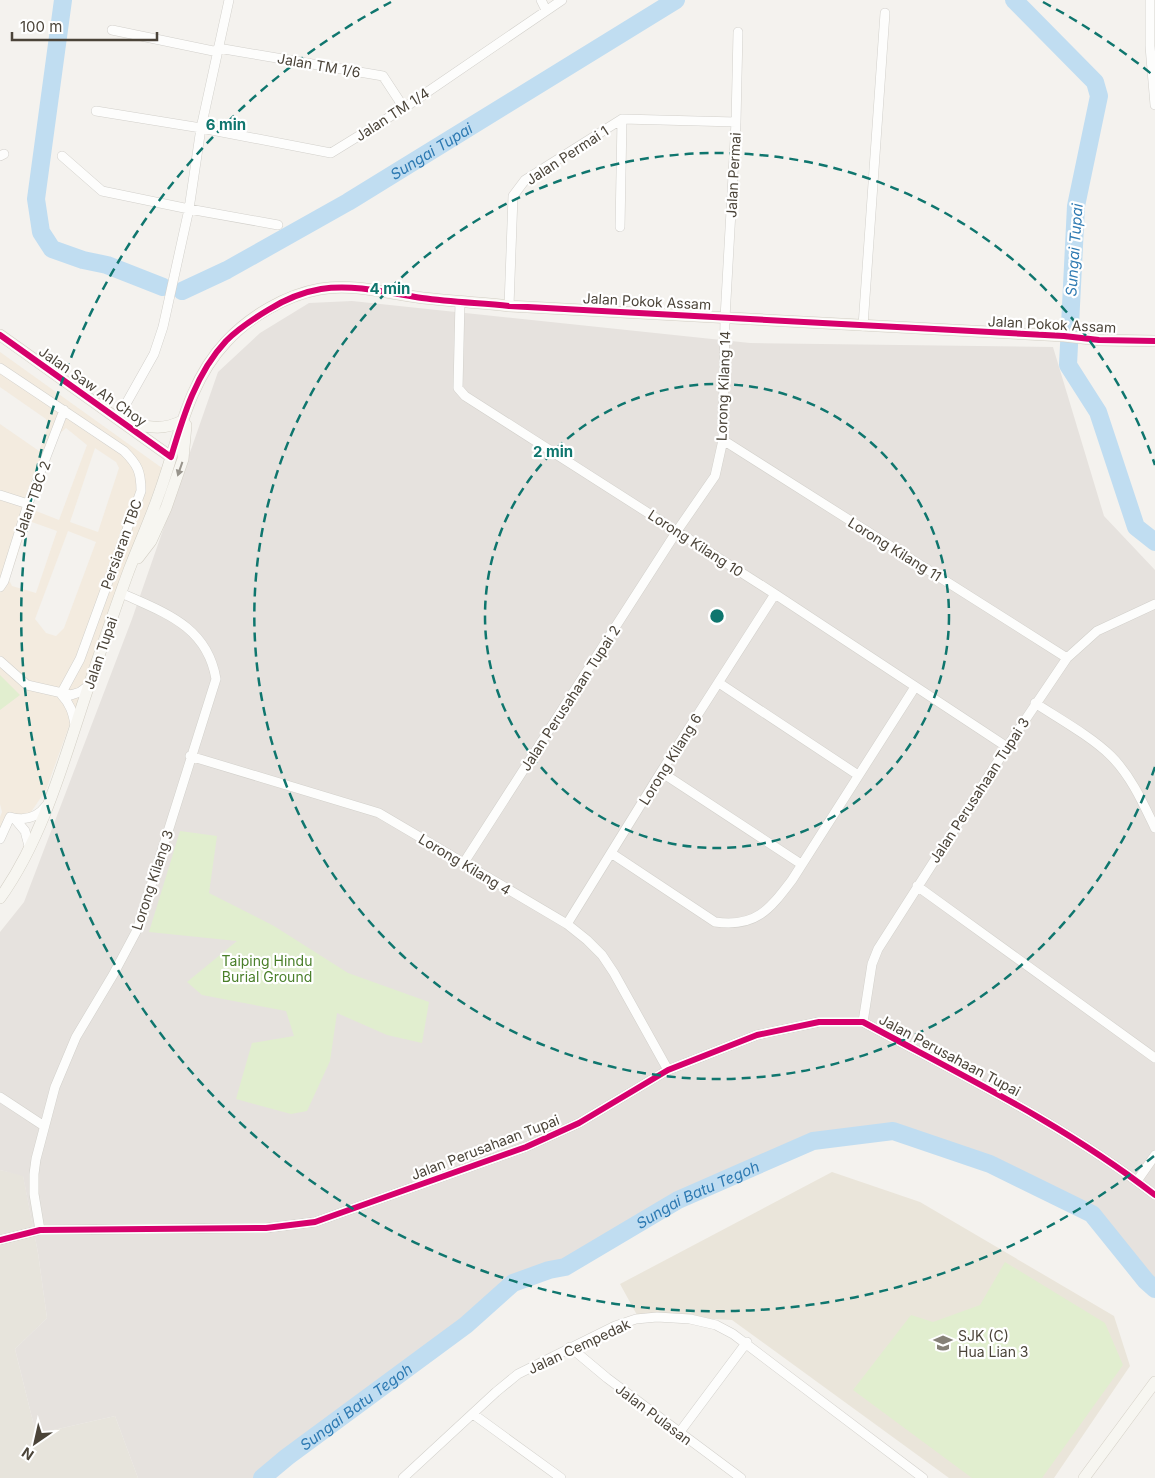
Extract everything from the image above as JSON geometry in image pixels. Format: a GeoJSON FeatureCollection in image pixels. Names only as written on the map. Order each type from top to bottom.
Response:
{"type":"FeatureCollection","features":[{"type":"Feature","properties":{"kind":"street"},"geometry":{"type":"LineString","coordinates":[[182,421],[162,428],[121,420],[154,354],[163,327],[189,209],[201,128],[229,0]]}},
{"type":"Feature","properties":{"kind":"street"},"geometry":{"type":"LineString","coordinates":[[541,0],[546,10]]}},
{"type":"Feature","properties":{"kind":"street","name":"Jalan TM 1/4"},"geometry":{"type":"LineString","coordinates":[[96,111],[201,128],[331,153],[404,108],[562,0]]}},
{"type":"Feature","properties":{"kind":"street"},"geometry":{"type":"LineString","coordinates":[[1150,0],[1155,105]]}},
{"type":"Feature","properties":{"kind":"street"},"geometry":{"type":"LineString","coordinates":[[863,326],[885,13]]}},
{"type":"Feature","properties":{"kind":"street","name":"Jalan TM 1/6"},"geometry":{"type":"LineString","coordinates":[[112,30],[218,50],[383,76],[404,108]]}},
{"type":"Feature","properties":{"kind":"street","name":"Jalan Permai"},"geometry":{"type":"LineString","coordinates":[[725,318],[736,122],[738,32]]}},
{"type":"Feature","properties":{"kind":"street"},"geometry":{"type":"LineString","coordinates":[[620,226],[622,119]]}},
{"type":"Feature","properties":{"kind":"street","name":"Jalan Permai 1"},"geometry":{"type":"LineString","coordinates":[[509,306],[513,196],[526,180],[622,119],[736,122]]}},
{"type":"Feature","properties":{"kind":"street"},"geometry":{"type":"LineString","coordinates":[[62,156],[102,191],[278,225]]}},
{"type":"Feature","properties":{"kind":"street","name":"Jalan Pokok Assam"},"geometry":{"type":"LineString","coordinates":[[189,403],[210,363],[226,342],[251,320],[299,295],[322,289],[354,288],[460,302],[509,306],[1099,340],[1155,341]]}},
{"type":"Feature","properties":{"kind":"street","name":"Lorong Kilang 10"},"geometry":{"type":"LineString","coordinates":[[460,302],[458,388],[466,396],[775,594],[1006,747]]}},
{"type":"Feature","properties":{"kind":"street","name":"Lorong Kilang 14"},"geometry":{"type":"LineString","coordinates":[[677,531],[715,476],[723,440],[725,318]]}},
{"type":"Feature","properties":{"kind":"street","name":"Jalan Saw Ah Choy"},"geometry":{"type":"LineString","coordinates":[[0,336],[171,457]]}},
{"type":"Feature","properties":{"kind":"street","name":"Persiaran TBC"},"geometry":{"type":"LineString","coordinates":[[0,368],[124,451],[135,462],[141,475],[140,491],[80,659],[61,694]]}},
{"type":"Feature","properties":{"kind":"street"},"geometry":{"type":"LineString","coordinates":[[129,570],[152,541],[166,508],[183,459],[189,403]]}},
{"type":"Feature","properties":{"kind":"street","name":"Jalan Tupai"},"geometry":{"type":"LineString","coordinates":[[0,898],[18,868],[49,802],[129,570],[159,494],[189,403]]}},
{"type":"Feature","properties":{"kind":"street","name":"Jalan TBC 2"},"geometry":{"type":"LineString","coordinates":[[0,588],[4,581],[28,504],[64,410]]}},
{"type":"Feature","properties":{"kind":"street","name":"Lorong Kilang 11"},"geometry":{"type":"LineString","coordinates":[[723,440],[1067,658]]}},
{"type":"Feature","properties":{"kind":"street"},"geometry":{"type":"LineString","coordinates":[[0,495],[28,504]]}},
{"type":"Feature","properties":{"kind":"street","name":"Jalan Perusahaan Tupai 2"},"geometry":{"type":"LineString","coordinates":[[463,864],[677,531]]}},
{"type":"Feature","properties":{"kind":"street","name":"Lorong Kilang 3"},"geometry":{"type":"LineString","coordinates":[[40,1230],[34,1194],[34,1174],[36,1159],[55,1087],[76,1037],[113,976],[137,930],[157,870],[190,756],[216,679],[213,663],[206,648],[196,636],[164,612],[121,593]]}},
{"type":"Feature","properties":{"kind":"street","name":"Lorong Kilang 6"},"geometry":{"type":"LineString","coordinates":[[567,924],[775,594]]}},
{"type":"Feature","properties":{"kind":"street","name":"Jalan Perusahaan Tupai 3"},"geometry":{"type":"LineString","coordinates":[[863,1022],[872,964],[878,949],[1035,703],[1067,658],[1097,631],[1155,604]]}},
{"type":"Feature","properties":{"kind":"street"},"geometry":{"type":"LineString","coordinates":[[0,661],[27,686],[71,695],[80,692],[88,686]]}},
{"type":"Feature","properties":{"kind":"street"},"geometry":{"type":"LineString","coordinates":[[719,682],[858,775]]}},
{"type":"Feature","properties":{"kind":"street"},"geometry":{"type":"LineString","coordinates":[[611,853],[715,922],[742,923],[755,918],[768,908],[792,880],[915,687]]}},
{"type":"Feature","properties":{"kind":"street"},"geometry":{"type":"LineString","coordinates":[[61,694],[70,704],[74,714],[75,726]]}},
{"type":"Feature","properties":{"kind":"street"},"geometry":{"type":"LineString","coordinates":[[1035,703],[1095,743],[1110,756],[1138,794],[1155,828]]}},
{"type":"Feature","properties":{"kind":"street","name":"Lorong Kilang 4"},"geometry":{"type":"LineString","coordinates":[[190,756],[379,813],[567,924],[592,945],[610,967],[668,1070]]}},
{"type":"Feature","properties":{"kind":"street"},"geometry":{"type":"LineString","coordinates":[[662,772],[801,864]]}},
{"type":"Feature","properties":{"kind":"street"},"geometry":{"type":"LineString","coordinates":[[0,839],[10,817],[25,819],[34,817],[49,802]]}},
{"type":"Feature","properties":{"kind":"street"},"geometry":{"type":"LineString","coordinates":[[15,819],[26,831],[29,846]]}},
{"type":"Feature","properties":{"kind":"street"},"geometry":{"type":"LineString","coordinates":[[917,886],[1155,1058]]}},
{"type":"Feature","properties":{"kind":"street","name":"Jalan Perusahaan Tupai"},"geometry":{"type":"LineString","coordinates":[[0,1240],[40,1230],[266,1228],[315,1222],[526,1148],[579,1123],[668,1070],[758,1035],[819,1022],[863,1022],[1051,1123],[1155,1195]]}},
{"type":"Feature","properties":{"kind":"street"},"geometry":{"type":"LineString","coordinates":[[0,1097],[44,1126]]}},
{"type":"Feature","properties":{"kind":"street"},"geometry":{"type":"LineString","coordinates":[[1137,1181],[1155,1155]]}},
{"type":"Feature","properties":{"kind":"street","name":"Jalan Cempedak"},"geometry":{"type":"LineString","coordinates":[[402,1478],[518,1374],[615,1326],[636,1319],[657,1317],[690,1319],[716,1325],[747,1342],[923,1478]]}},
{"type":"Feature","properties":{"kind":"street"},"geometry":{"type":"LineString","coordinates":[[679,1432],[747,1342]]}},
{"type":"Feature","properties":{"kind":"street","name":"Jalan Pulasan"},"geometry":{"type":"LineString","coordinates":[[570,1347],[607,1378],[741,1478]]}},
{"type":"Feature","properties":{"kind":"street"},"geometry":{"type":"LineString","coordinates":[[1084,1478],[1155,1382]]}},
{"type":"Feature","properties":{"kind":"street"},"geometry":{"type":"LineString","coordinates":[[473,1414],[561,1478]]}},
{"type":"Feature","properties":{"kind":"shaded area"},"geometry":{"type":"Polygon","coordinates":[[[352,301],[750,343],[1053,347],[1104,516],[1155,570],[1155,1279],[1093,1221],[891,1126],[816,1137],[678,1200],[549,1270],[513,1283],[260,1478],[138,1478],[115,1416],[36,1434],[15,1349],[47,1318],[38,1253],[23,1176],[0,1170],[0,932],[24,902],[132,619],[218,372],[260,333],[309,303],[352,301]]]}},
{"type":"Feature","properties":{"kind":"shaded area"},"geometry":{"type":"Polygon","coordinates":[[[0,352],[162,468],[46,790],[29,815],[19,818],[8,813],[0,834],[0,817],[2,812],[0,804],[0,424],[39,451],[48,427],[46,419],[0,387],[0,352]],[[66,428],[58,435],[31,509],[59,520],[87,445],[66,428]],[[95,448],[70,522],[98,532],[119,468],[116,462],[95,448]],[[29,521],[9,580],[12,586],[36,593],[57,531],[29,521]],[[68,531],[35,619],[46,633],[56,636],[64,628],[96,542],[68,531]]]}},
{"type":"Feature","properties":{"kind":"shaded area"},"geometry":{"type":"Polygon","coordinates":[[[0,1170],[23,1175],[38,1253],[47,1318],[15,1349],[36,1434],[115,1416],[138,1478],[0,1478],[0,1170]]]}},
{"type":"Feature","properties":{"kind":"shaded area","name":"SJK (C) Hua Lian 3"},"geometry":{"type":"Polygon","coordinates":[[[832,1172],[920,1202],[1114,1316],[1130,1366],[1054,1478],[949,1478],[732,1320],[637,1315],[620,1284],[832,1172]]]}},
{"type":"Feature","properties":{"kind":"green space"},"geometry":{"type":"Polygon","coordinates":[[[0,675],[20,695],[0,710],[0,675]]]}},
{"type":"Feature","properties":{"kind":"green space","name":"Taiping Hindu Burial Ground"},"geometry":{"type":"Polygon","coordinates":[[[180,831],[217,836],[209,893],[274,926],[348,973],[429,1002],[422,1043],[387,1035],[337,1013],[330,1061],[307,1111],[291,1114],[236,1099],[252,1043],[294,1036],[286,1011],[202,995],[187,982],[237,941],[149,932],[180,831]]]}},
{"type":"Feature","properties":{"kind":"green space"},"geometry":{"type":"Polygon","coordinates":[[[1005,1262],[1105,1323],[1123,1365],[1042,1478],[972,1478],[853,1390],[911,1315],[933,1322],[980,1305],[1005,1262]]]}},
{"type":"Feature","properties":{"kind":"waterway","name":"Sungai Tupai"},"geometry":{"type":"LineString","coordinates":[[63,0],[36,199],[41,232],[52,249],[83,260],[107,265],[163,287]]}},
{"type":"Feature","properties":{"kind":"waterway","name":"Sungai Tupai"},"geometry":{"type":"LineString","coordinates":[[182,291],[227,270],[348,202],[676,0]]}},
{"type":"Feature","properties":{"kind":"waterway","name":"Sungai Tupai"},"geometry":{"type":"LineString","coordinates":[[1014,0],[1095,82],[1099,96],[1076,206],[1068,365],[1098,412],[1136,527],[1155,542]]}},
{"type":"Feature","properties":{"kind":"waterway","name":"Sungai Batu Tegoh"},"geometry":{"type":"LineString","coordinates":[[262,1478],[287,1457],[466,1325],[513,1283],[549,1270],[565,1267],[678,1200],[813,1141],[893,1131],[990,1164],[1092,1214],[1146,1281],[1155,1289]]}},
{"type":"Feature","properties":{"kind":"cycle path"},"geometry":{"type":"LineString","coordinates":[[0,335],[171,457],[186,411],[199,381],[206,367],[226,341],[246,324],[274,306],[301,294],[321,289],[359,288],[433,299],[509,306],[1064,336],[1099,340],[1155,341]]}},
{"type":"Feature","properties":{"kind":"cycle path"},"geometry":{"type":"LineString","coordinates":[[0,1240],[40,1230],[266,1228],[315,1222],[526,1147],[579,1123],[668,1070],[757,1035],[819,1022],[863,1022],[1013,1102],[1085,1146],[1155,1195]]}},
{"type":"Feature","properties":{"kind":"place","name":"SJK (C) Hua Lian 3"},"geometry":{"type":"Point","coordinates":[943,1343]}}]}
